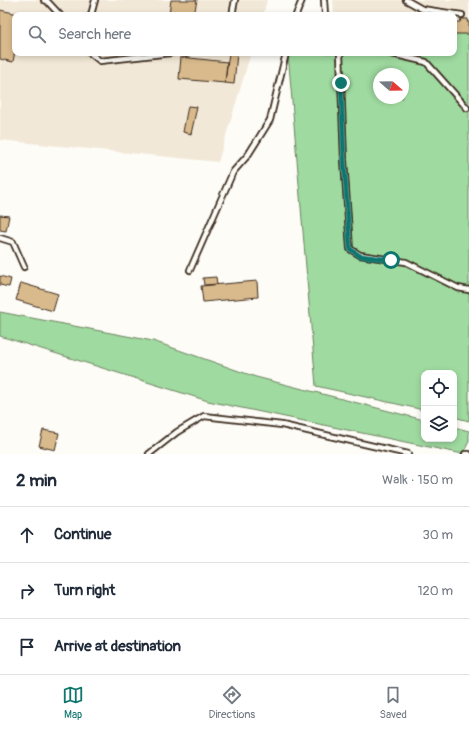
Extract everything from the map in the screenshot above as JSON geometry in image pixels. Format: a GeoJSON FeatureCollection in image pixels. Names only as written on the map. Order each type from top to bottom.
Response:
{"type":"FeatureCollection","features":[{"type":"Feature","properties":{"kind":"lane"},"geometry":{"type":"LineString","coordinates":[[44,0],[47,1],[57,12]]}},
{"type":"Feature","properties":{"kind":"lane"},"geometry":{"type":"LineString","coordinates":[[92,12],[95,0]]}},
{"type":"Feature","properties":{"kind":"lane"},"geometry":{"type":"LineString","coordinates":[[233,12],[235,0]]}},
{"type":"Feature","properties":{"kind":"lane"},"geometry":{"type":"LineString","coordinates":[[297,12],[302,0]]}},
{"type":"Feature","properties":{"kind":"lane"},"geometry":{"type":"LineString","coordinates":[[324,0],[325,12]]}},
{"type":"Feature","properties":{"kind":"lane"},"geometry":{"type":"LineString","coordinates":[[406,0],[422,9],[442,12]]}},
{"type":"Feature","properties":{"kind":"lane"},"geometry":{"type":"LineString","coordinates":[[457,14],[462,15]]}},
{"type":"Feature","properties":{"kind":"lane"},"geometry":{"type":"LineString","coordinates":[[94,56],[100,61],[144,56]]}},
{"type":"Feature","properties":{"kind":"lane"},"geometry":{"type":"LineString","coordinates":[[190,270],[233,172],[248,155],[270,120],[285,56]]}},
{"type":"Feature","properties":{"kind":"lane"},"geometry":{"type":"LineString","coordinates":[[340,56],[344,160],[350,249],[360,256],[406,262],[458,288],[469,290]]}},
{"type":"Feature","properties":{"kind":"lane"},"geometry":{"type":"LineString","coordinates":[[401,56],[426,62],[467,108]]}},
{"type":"Feature","properties":{"kind":"lane"},"geometry":{"type":"LineString","coordinates":[[0,238],[13,242],[24,268]]}},
{"type":"Feature","properties":{"kind":"lane"},"geometry":{"type":"LineString","coordinates":[[149,454],[177,432],[204,416],[282,425],[408,454]]}},
{"type":"Feature","properties":{"kind":"shaded area"},"geometry":{"type":"Polygon","coordinates":[[[0,0],[267,0],[264,12],[12,12],[12,56],[250,56],[218,162],[0,140],[0,0]]]}},
{"type":"Feature","properties":{"kind":"shaded area"},"geometry":{"type":"Polygon","coordinates":[[[333,0],[469,0],[469,27],[457,27],[457,12],[334,12],[333,0]]]}},
{"type":"Feature","properties":{"kind":"green space"},"geometry":{"type":"Polygon","coordinates":[[[457,27],[469,27],[469,421],[457,418],[457,370],[421,370],[421,409],[316,386],[288,56],[457,56],[457,27]]]}},
{"type":"Feature","properties":{"kind":"green space"},"geometry":{"type":"Polygon","coordinates":[[[0,312],[153,341],[256,377],[421,419],[421,442],[457,442],[457,428],[469,431],[469,441],[463,454],[208,401],[0,336],[0,312]]]}},
{"type":"Feature","properties":{"kind":"building"},"geometry":{"type":"Polygon","coordinates":[[[171,0],[197,0],[195,12],[169,12],[171,0]]]}},
{"type":"Feature","properties":{"kind":"building"},"geometry":{"type":"Polygon","coordinates":[[[0,10],[12,13],[12,56],[14,56],[13,62],[0,59],[0,10]]]}},
{"type":"Feature","properties":{"kind":"building"},"geometry":{"type":"Polygon","coordinates":[[[461,19],[468,19],[469,34],[457,34],[457,22],[460,22],[461,19]]]}},
{"type":"Feature","properties":{"kind":"building"},"geometry":{"type":"Polygon","coordinates":[[[229,56],[237,56],[234,84],[225,83],[229,56]]]}},
{"type":"Feature","properties":{"kind":"building"},"geometry":{"type":"Polygon","coordinates":[[[181,57],[227,62],[225,83],[179,79],[181,57]]]}},
{"type":"Feature","properties":{"kind":"building"},"geometry":{"type":"Polygon","coordinates":[[[188,106],[197,107],[191,134],[183,132],[188,106]]]}},
{"type":"Feature","properties":{"kind":"building"},"geometry":{"type":"Polygon","coordinates":[[[0,215],[9,216],[6,231],[0,230],[0,215]]]}},
{"type":"Feature","properties":{"kind":"building"},"geometry":{"type":"Polygon","coordinates":[[[0,276],[11,279],[9,287],[0,285],[0,276]]]}},
{"type":"Feature","properties":{"kind":"building"},"geometry":{"type":"Polygon","coordinates":[[[216,277],[217,284],[204,285],[203,278],[216,277]]]}},
{"type":"Feature","properties":{"kind":"building"},"geometry":{"type":"Polygon","coordinates":[[[257,281],[258,297],[203,302],[201,286],[257,281]]]}},
{"type":"Feature","properties":{"kind":"building"},"geometry":{"type":"Polygon","coordinates":[[[21,283],[58,294],[53,311],[16,300],[21,283]]]}},
{"type":"Feature","properties":{"kind":"building"},"geometry":{"type":"Polygon","coordinates":[[[43,430],[59,433],[55,450],[39,446],[43,430]]]}},
{"type":"Feature","properties":{"kind":"route"},"geometry":{"type":"LineString","coordinates":[[341,83],[350,249],[360,256],[391,260]]}}]}
